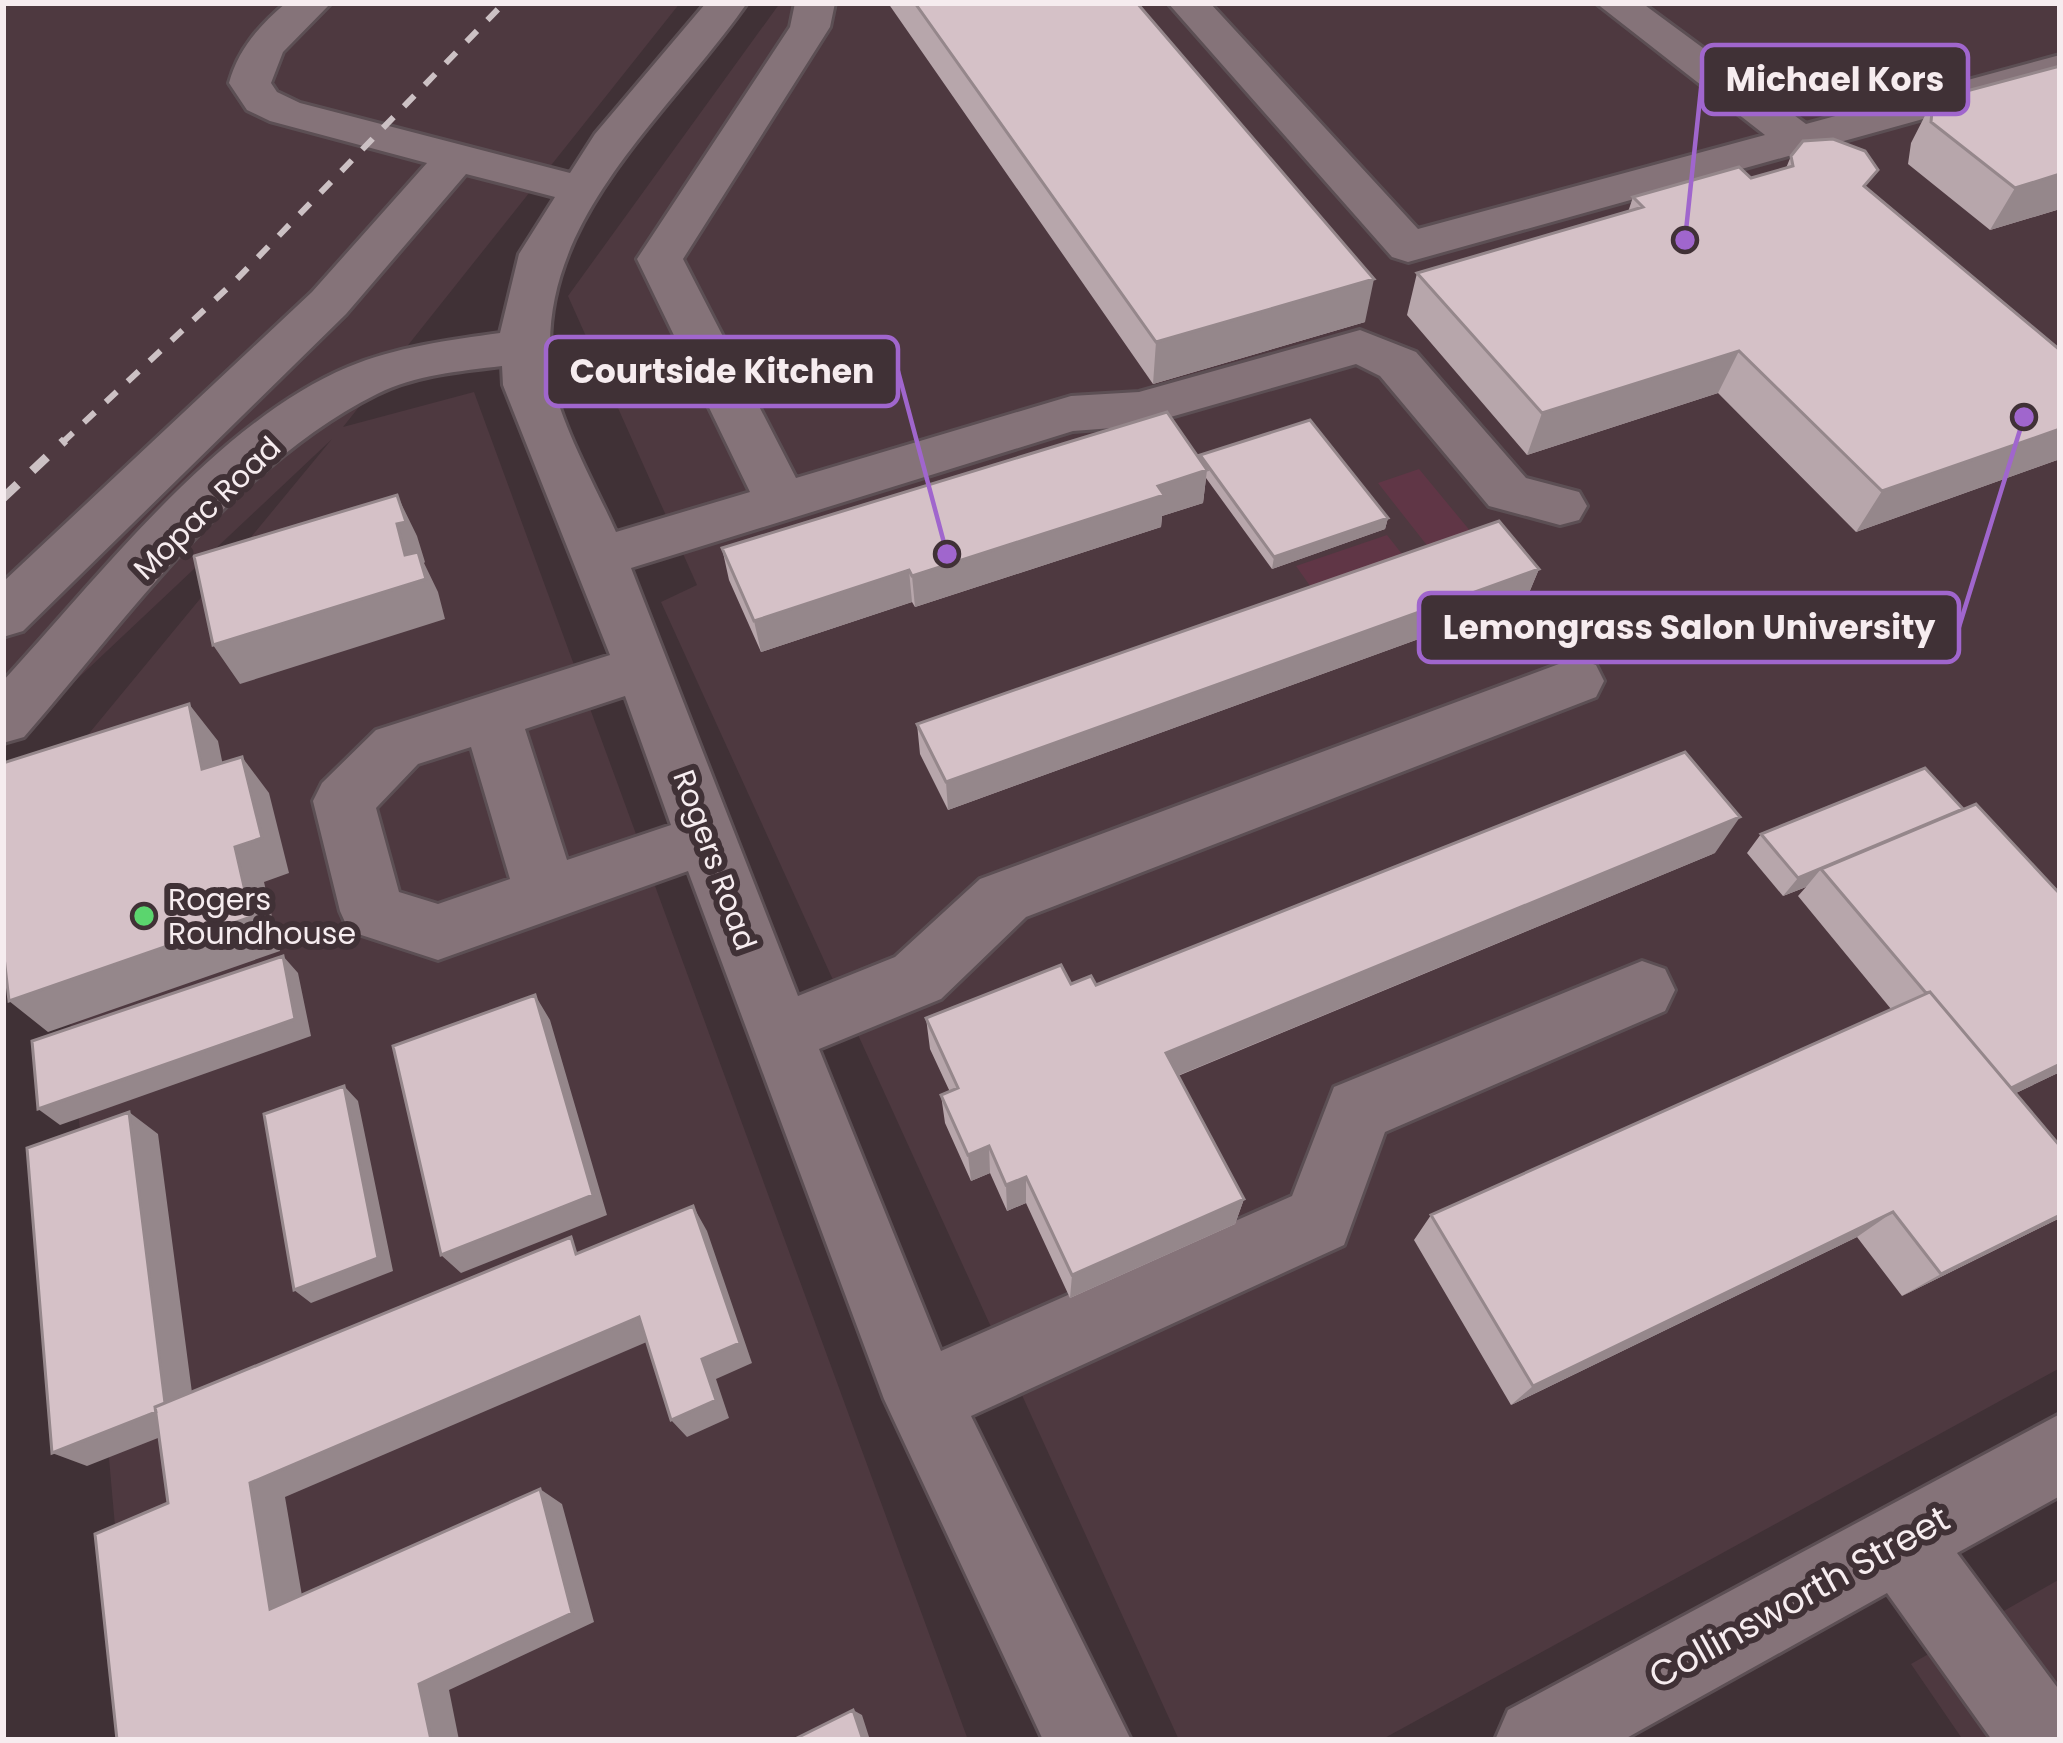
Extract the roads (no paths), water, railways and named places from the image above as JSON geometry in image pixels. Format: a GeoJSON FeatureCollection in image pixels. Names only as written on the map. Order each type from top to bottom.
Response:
{"type":"FeatureCollection","features":[{"type":"Feature","properties":{"kind":"street"},"geometry":{"type":"LineString","coordinates":[[311,3],[270,38],[253,62],[250,83],[262,101],[308,120],[580,190]]}},
{"type":"Feature","properties":{"kind":"street","name":"Rogers Road"},"geometry":{"type":"LineString","coordinates":[[727,3],[611,143],[542,254],[522,347],[528,385],[644,667],[779,1034],[922,1400],[1088,1740]]}},
{"type":"Feature","properties":{"kind":"street"},"geometry":{"type":"LineString","coordinates":[[781,501],[660,260],[810,27],[815,3]]}},
{"type":"Feature","properties":{"kind":"street"},"geometry":{"type":"LineString","coordinates":[[1188,3],[1408,247],[2060,68]]}},
{"type":"Feature","properties":{"kind":"street"},"geometry":{"type":"LineString","coordinates":[[1616,3],[1858,187]]}},
{"type":"Feature","properties":{"kind":"street","name":"Mopac Road"},"geometry":{"type":"LineString","coordinates":[[3,616],[329,303],[455,159]]}},
{"type":"Feature","properties":{"kind":"street"},"geometry":{"type":"LineString","coordinates":[[600,557],[1071,414],[1139,409],[1360,346],[1398,364],[1508,494],[1560,506]]}},
{"type":"Feature","properties":{"kind":"street","name":"Mopac Road"},"geometry":{"type":"LineString","coordinates":[[3,720],[222,485],[327,401],[397,368],[522,347]]}},
{"type":"Feature","properties":{"kind":"street"},"geometry":{"type":"LineString","coordinates":[[644,667],[397,747],[344,802],[372,911],[438,932],[708,838]]}},
{"type":"Feature","properties":{"kind":"street"},"geometry":{"type":"LineString","coordinates":[[779,1034],[918,978],[1003,898],[1575,681]]}},
{"type":"Feature","properties":{"kind":"street"},"geometry":{"type":"LineString","coordinates":[[491,716],[547,895]]}},
{"type":"Feature","properties":{"kind":"street"},"geometry":{"type":"LineString","coordinates":[[922,1400],[1319,1220],[1358,1110],[1642,990]]}},
{"type":"Feature","properties":{"kind":"street","name":"Collinsworth Street"},"geometry":{"type":"LineString","coordinates":[[1538,1740],[2060,1454]]}},
{"type":"Feature","properties":{"kind":"street"},"geometry":{"type":"LineString","coordinates":[[1899,1542],[2044,1740]]}},
{"type":"Feature","properties":{"kind":"railway"},"geometry":{"type":"LineString","coordinates":[[62,443],[235,281],[504,3]]}},
{"type":"Feature","properties":{"kind":"railway"},"geometry":{"type":"LineString","coordinates":[[3,498],[65,440]]}},
{"type":"Feature","properties":{"kind":"place","name":"Michael Kors"},"geometry":{"type":"Point","coordinates":[1685,240]}},
{"type":"Feature","properties":{"kind":"place","name":"Lemongrass Salon University"},"geometry":{"type":"Point","coordinates":[2024,417]}},
{"type":"Feature","properties":{"kind":"place","name":"Courtside Kitchen"},"geometry":{"type":"Point","coordinates":[947,554]}},
{"type":"Feature","properties":{"kind":"place","name":"Rogers Roundhouse"},"geometry":{"type":"Point","coordinates":[144,916]}}]}
